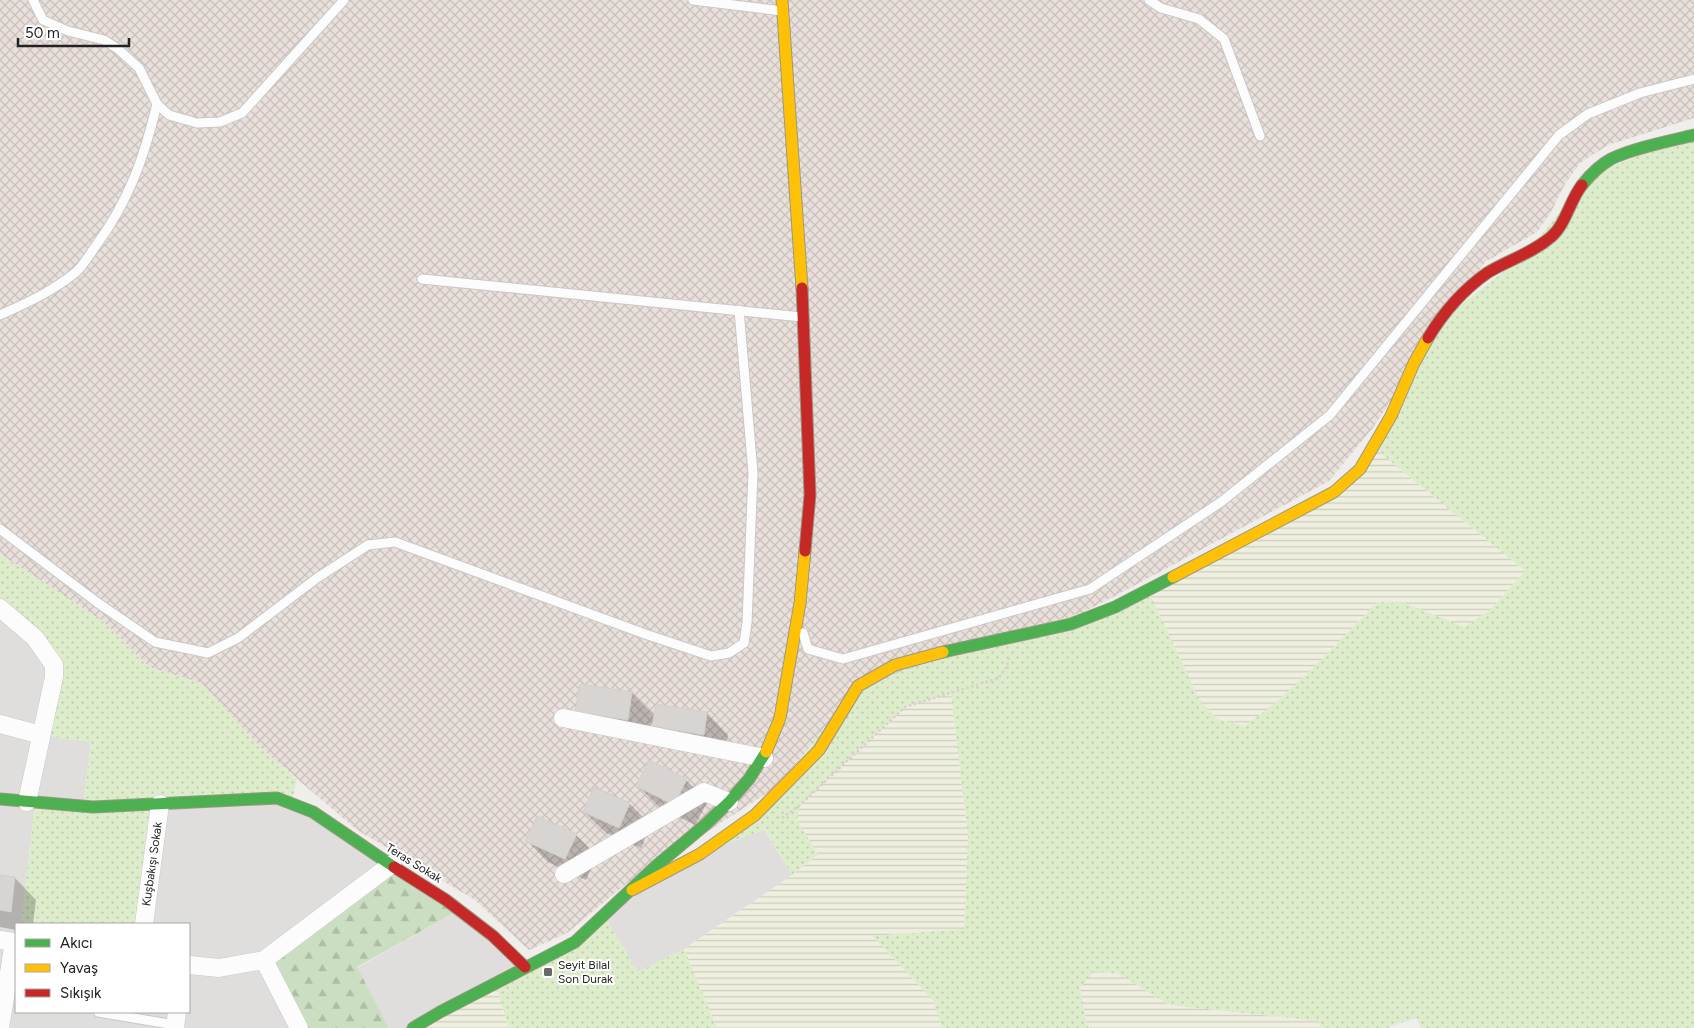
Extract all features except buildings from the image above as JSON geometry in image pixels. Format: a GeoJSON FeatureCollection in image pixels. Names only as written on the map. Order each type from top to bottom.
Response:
{"type":"FeatureCollection","features":[{"type":"Feature","properties":{"kind":"street"},"geometry":{"type":"LineString","coordinates":[[413,1028],[575,942],[656,866],[729,802],[764,758],[780,718],[798,618],[810,495],[804,318],[782,5]]}},
{"type":"Feature","properties":{"kind":"street"},"geometry":{"type":"LineString","coordinates":[[632,890],[700,854],[755,815],[819,750],[858,686],[894,665],[1071,624],[1115,607],[1334,492],[1360,469],[1391,416],[1414,363],[1437,324],[1461,296],[1488,273],[1525,255],[1552,236],[1568,212],[1579,189],[1591,174],[1612,160],[1644,148],[1694,135]]}},
{"type":"Feature","properties":{"kind":"street"},"geometry":{"type":"LineString","coordinates":[[0,608],[35,638],[54,665],[54,677],[27,802]]}},
{"type":"Feature","properties":{"kind":"street"},"geometry":{"type":"LineString","coordinates":[[564,718],[764,758]]}},
{"type":"Feature","properties":{"kind":"street"},"geometry":{"type":"LineString","coordinates":[[0,724],[41,735]]}},
{"type":"Feature","properties":{"kind":"street"},"geometry":{"type":"LineString","coordinates":[[564,874],[704,792],[729,802]]}},
{"type":"Feature","properties":{"kind":"street","name":"Teras Sokak"},"geometry":{"type":"LineString","coordinates":[[160,804],[277,798],[313,812],[384,861],[392,864],[446,900],[493,936],[525,967]]}},
{"type":"Feature","properties":{"kind":"street"},"geometry":{"type":"LineString","coordinates":[[0,799],[93,807],[160,804]]}},
{"type":"Feature","properties":{"kind":"street","name":"Kuşbakışı Sokak"},"geometry":{"type":"LineString","coordinates":[[144,923],[160,804]]}},
{"type":"Feature","properties":{"kind":"street"},"geometry":{"type":"LineString","coordinates":[[190,965],[219,968],[264,960],[392,864]]}},
{"type":"Feature","properties":{"kind":"street"},"geometry":{"type":"LineString","coordinates":[[0,1028],[11,997],[10,941]]}},
{"type":"Feature","properties":{"kind":"street"},"geometry":{"type":"LineString","coordinates":[[264,960],[299,1028]]}},
{"type":"Feature","properties":{"kind":"lane"},"geometry":{"type":"LineString","coordinates":[[33,0],[43,20],[68,31],[104,40],[118,49],[139,68],[157,104],[169,115],[197,123],[220,122],[242,113],[344,0]]}},
{"type":"Feature","properties":{"kind":"lane"},"geometry":{"type":"LineString","coordinates":[[693,0],[782,5]]}},
{"type":"Feature","properties":{"kind":"lane"},"geometry":{"type":"LineString","coordinates":[[1149,0],[1161,8],[1199,19],[1224,39],[1260,136]]}},
{"type":"Feature","properties":{"kind":"lane"},"geometry":{"type":"LineString","coordinates":[[798,618],[808,649],[843,659],[1090,589],[1221,502],[1330,416],[1559,135],[1588,114],[1640,92],[1694,79]]}},
{"type":"Feature","properties":{"kind":"lane"},"geometry":{"type":"LineString","coordinates":[[0,315],[43,296],[78,270],[108,230],[128,195],[147,145],[157,104]]}},
{"type":"Feature","properties":{"kind":"lane"},"geometry":{"type":"LineString","coordinates":[[422,279],[804,318]]}},
{"type":"Feature","properties":{"kind":"lane"},"geometry":{"type":"LineString","coordinates":[[0,529],[98,603],[155,642],[208,653],[238,638],[317,578],[368,545],[395,542],[645,634],[711,656],[729,653],[744,643],[747,623],[753,473],[739,310]]}},
{"type":"Feature","properties":{"kind":"lane"},"geometry":{"type":"LineString","coordinates":[[107,1013],[176,1021]]}},
{"type":"Feature","properties":{"kind":"path"},"geometry":{"type":"LineString","coordinates":[[779,820],[800,805],[905,707],[999,678],[1007,667],[1012,637]]}},
{"type":"Feature","properties":{"kind":"shaded area"},"geometry":{"type":"Polygon","coordinates":[[[0,0],[1694,0],[1694,118],[1608,145],[1580,163],[1565,184],[1550,214],[1537,232],[1485,262],[1372,429],[1329,481],[1113,597],[812,747],[769,792],[627,883],[567,933],[529,950],[475,900],[357,830],[261,748],[201,683],[149,667],[104,622],[0,554],[0,0]]]}},
{"type":"Feature","properties":{"kind":"shaded area"},"geometry":{"type":"Polygon","coordinates":[[[0,608],[35,638],[91,742],[83,807],[35,803],[21,923],[15,923],[15,1013],[190,1013],[190,923],[144,923],[160,804],[277,798],[384,861],[299,1028],[0,1028],[0,608]]]}},
{"type":"Feature","properties":{"kind":"shaded area"},"geometry":{"type":"Polygon","coordinates":[[[755,815],[792,875],[684,949],[638,972],[604,916],[755,815]]]}},
{"type":"Feature","properties":{"kind":"shaded area"},"geometry":{"type":"Polygon","coordinates":[[[459,910],[525,967],[413,1028],[389,1028],[357,968],[459,910]]]}},
{"type":"Feature","properties":{"kind":"green space"},"geometry":{"type":"Polygon","coordinates":[[[1694,135],[1694,1028],[1421,1028],[1417,1018],[1389,1028],[1321,1028],[1319,1021],[1169,1005],[1119,974],[1094,971],[1080,988],[1087,1025],[1090,1028],[942,1028],[933,1000],[872,936],[964,929],[968,836],[951,693],[905,707],[800,805],[797,820],[818,855],[792,875],[765,830],[700,854],[755,815],[858,686],[1148,590],[1199,699],[1217,719],[1245,726],[1298,683],[1377,602],[1404,603],[1465,627],[1490,610],[1525,571],[1373,447],[1437,324],[1525,255],[1591,174],[1694,135]]]}},
{"type":"Feature","properties":{"kind":"green space"},"geometry":{"type":"Polygon","coordinates":[[[1373,447],[1525,571],[1490,610],[1465,627],[1404,603],[1377,602],[1310,672],[1274,704],[1245,726],[1217,719],[1199,699],[1148,590],[1334,492],[1373,447]]]}},
{"type":"Feature","properties":{"kind":"green space"},"geometry":{"type":"Polygon","coordinates":[[[0,554],[104,622],[149,667],[201,683],[261,748],[297,780],[291,804],[160,804],[144,923],[21,923],[35,803],[83,807],[91,743],[41,735],[54,665],[0,608],[0,554]]]}},
{"type":"Feature","properties":{"kind":"green space"},"geometry":{"type":"Polygon","coordinates":[[[951,693],[968,836],[964,929],[873,936],[933,1000],[942,1028],[717,1028],[684,949],[818,855],[797,820],[800,805],[905,707],[951,693]]]}},
{"type":"Feature","properties":{"kind":"green space"},"geometry":{"type":"Polygon","coordinates":[[[392,864],[459,910],[357,967],[389,1028],[299,1028],[264,960],[392,864]]]}},
{"type":"Feature","properties":{"kind":"green space"},"geometry":{"type":"Polygon","coordinates":[[[604,916],[638,972],[684,949],[717,1028],[509,1028],[495,983],[604,916]]]}},
{"type":"Feature","properties":{"kind":"green space"},"geometry":{"type":"Polygon","coordinates":[[[1094,971],[1119,974],[1169,1005],[1319,1021],[1321,1028],[1090,1028],[1087,1026],[1080,988],[1094,971]]]}},
{"type":"Feature","properties":{"kind":"green space"},"geometry":{"type":"Polygon","coordinates":[[[495,983],[509,1028],[413,1028],[495,983]]]}},
{"type":"Feature","properties":{"kind":"traffic: fast"},"geometry":{"type":"LineString","coordinates":[[1582,185],[1595,170],[1611,159],[1641,148],[1694,135]]}},
{"type":"Feature","properties":{"kind":"traffic: fast"},"geometry":{"type":"LineString","coordinates":[[943,652],[1071,624],[1115,607],[1173,577]]}},
{"type":"Feature","properties":{"kind":"traffic: fast"},"geometry":{"type":"LineString","coordinates":[[413,1028],[575,942],[656,866],[729,802],[749,779],[766,752]]}},
{"type":"Feature","properties":{"kind":"traffic: fast"},"geometry":{"type":"LineString","coordinates":[[0,799],[93,807],[277,798],[313,812],[394,867]]}},
{"type":"Feature","properties":{"kind":"traffic: slow"},"geometry":{"type":"LineString","coordinates":[[782,0],[802,288]]}},
{"type":"Feature","properties":{"kind":"traffic: slow"},"geometry":{"type":"LineString","coordinates":[[1173,577],[1334,492],[1360,469],[1391,416],[1414,363],[1428,338]]}},
{"type":"Feature","properties":{"kind":"traffic: slow"},"geometry":{"type":"LineString","coordinates":[[766,752],[780,718],[800,603],[805,551]]}},
{"type":"Feature","properties":{"kind":"traffic: slow"},"geometry":{"type":"LineString","coordinates":[[632,890],[700,854],[755,815],[819,750],[858,686],[895,665],[943,652]]}},
{"type":"Feature","properties":{"kind":"traffic: jam"},"geometry":{"type":"LineString","coordinates":[[1428,338],[1454,302],[1478,280],[1495,268],[1536,248],[1551,237],[1564,219],[1582,185]]}},
{"type":"Feature","properties":{"kind":"traffic: jam"},"geometry":{"type":"LineString","coordinates":[[802,288],[810,495],[805,551]]}},
{"type":"Feature","properties":{"kind":"traffic: jam"},"geometry":{"type":"LineString","coordinates":[[394,867],[446,900],[493,936],[525,967]]}},
{"type":"Feature","properties":{"kind":"place","name":"Seyit Bilal Son Durak"},"geometry":{"type":"Point","coordinates":[548,972]}}]}
